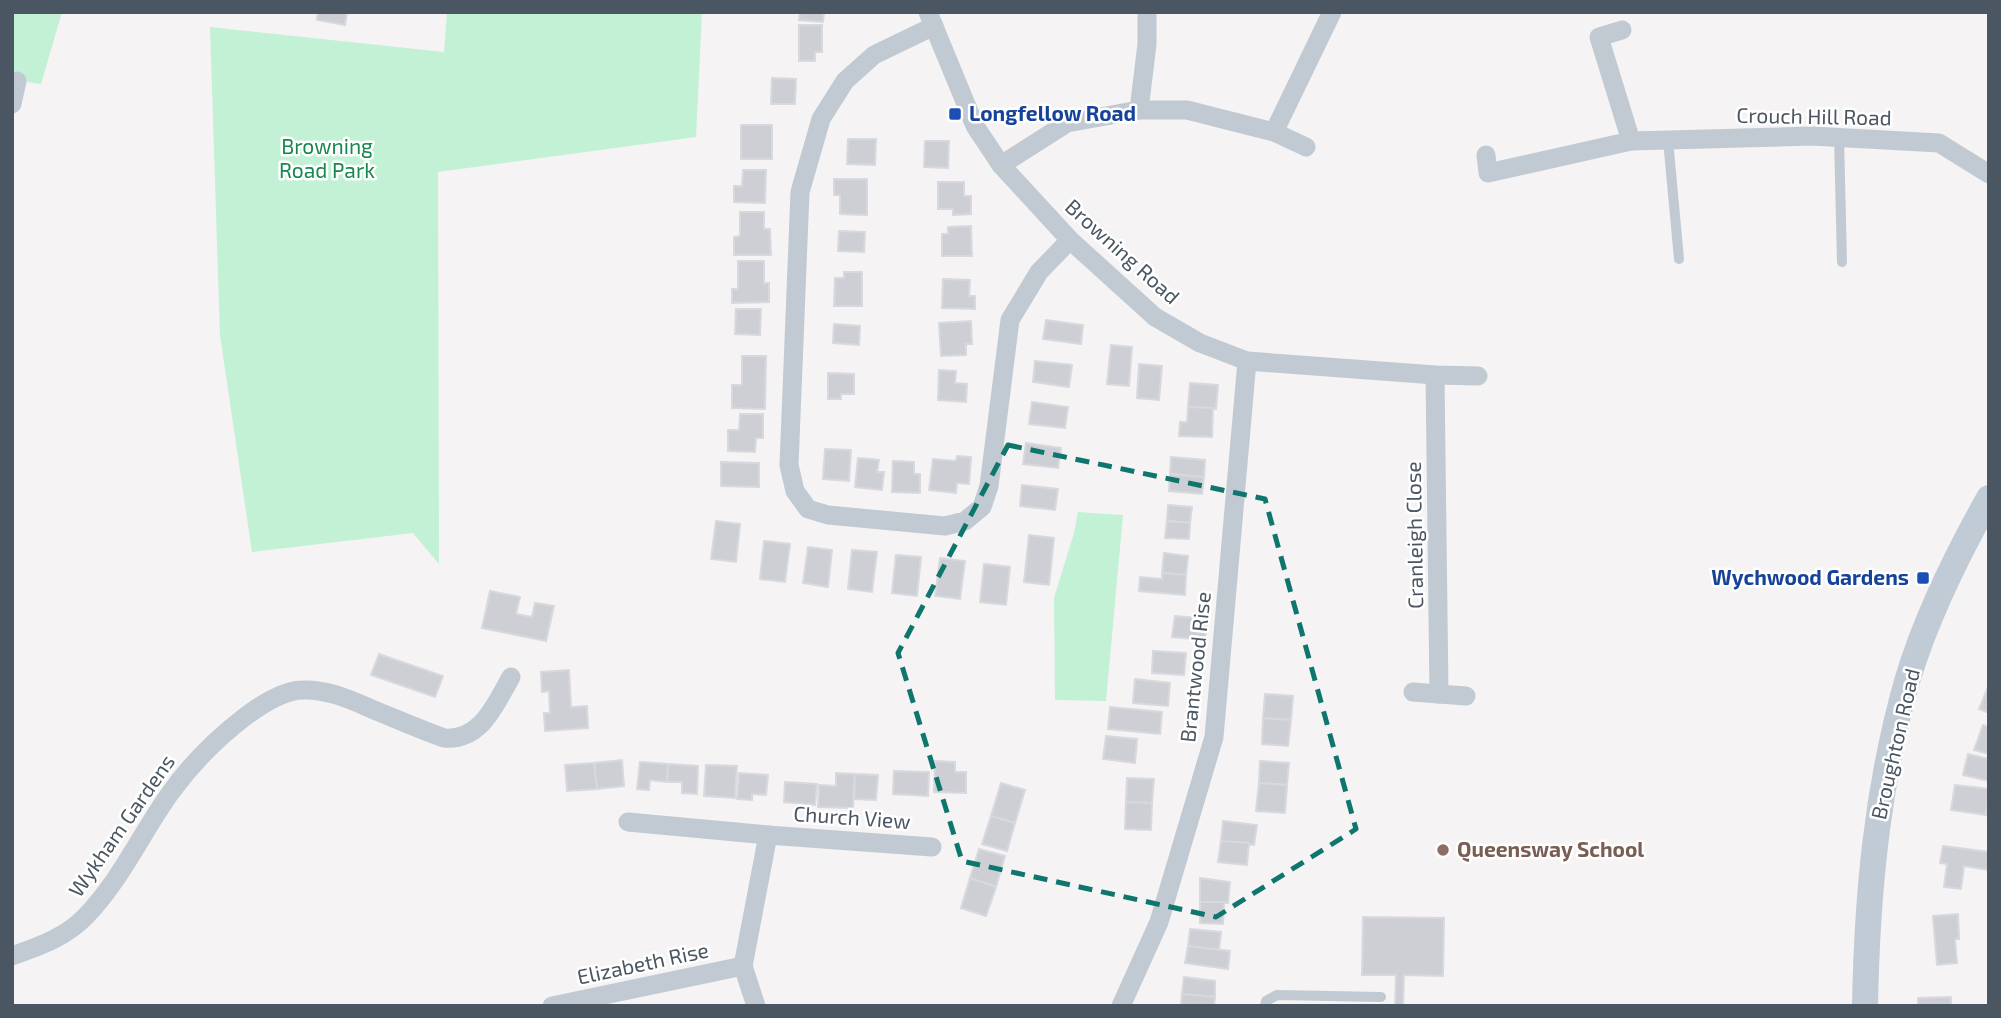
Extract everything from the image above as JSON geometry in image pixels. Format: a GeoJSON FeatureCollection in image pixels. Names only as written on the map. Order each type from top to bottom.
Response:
{"type":"FeatureCollection","features":[{"type":"Feature","properties":{"kind":"main road","name":"Broughton Road"},"geometry":{"type":"LineString","coordinates":[[1865,1006],[1872,860],[1878,813],[1908,678],[1958,555],[1989,498]]}},
{"type":"Feature","properties":{"kind":"street"},"geometry":{"type":"LineString","coordinates":[[1139,110],[1147,44],[1147,12]]}},
{"type":"Feature","properties":{"kind":"street"},"geometry":{"type":"LineString","coordinates":[[1275,132],[1332,12]]}},
{"type":"Feature","properties":{"kind":"street"},"geometry":{"type":"LineString","coordinates":[[931,19],[874,55],[845,81],[821,119],[800,192],[789,465],[795,491],[808,509],[828,516],[944,526],[965,521],[982,506],[989,486],[1010,320],[1039,272],[1070,240]]}},
{"type":"Feature","properties":{"kind":"street","name":"Browning Road"},"geometry":{"type":"LineString","coordinates":[[931,19],[975,126],[1001,166],[1070,240],[1155,317],[1200,343],[1247,361],[1478,376]]}},
{"type":"Feature","properties":{"kind":"street"},"geometry":{"type":"LineString","coordinates":[[1622,30],[1599,37],[1630,141]]}},
{"type":"Feature","properties":{"kind":"street"},"geometry":{"type":"LineString","coordinates":[[12,104],[17,81]]}},
{"type":"Feature","properties":{"kind":"street"},"geometry":{"type":"LineString","coordinates":[[1001,166],[1067,123],[1139,110],[1187,110],[1275,132],[1306,146]]}},
{"type":"Feature","properties":{"kind":"street","name":"Crouch Hill Road"},"geometry":{"type":"LineString","coordinates":[[1486,155],[1488,173],[1630,141],[1839,137],[1939,143],[1989,174]]}},
{"type":"Feature","properties":{"kind":"street","name":"Brantwood Rise"},"geometry":{"type":"LineString","coordinates":[[1121,1006],[1159,922],[1214,737],[1247,361]]}},
{"type":"Feature","properties":{"kind":"street","name":"Cranleigh Close"},"geometry":{"type":"LineString","coordinates":[[1435,375],[1439,694]]}},
{"type":"Feature","properties":{"kind":"street","name":"Wykham Gardens"},"geometry":{"type":"LineString","coordinates":[[12,956],[50,943],[86,917],[103,897],[169,794],[191,765],[236,723],[260,706],[282,695],[302,690],[331,693],[444,738],[453,739],[467,736],[479,728],[510,677]]}},
{"type":"Feature","properties":{"kind":"street"},"geometry":{"type":"LineString","coordinates":[[1413,692],[1466,695]]}},
{"type":"Feature","properties":{"kind":"street","name":"Church View"},"geometry":{"type":"LineString","coordinates":[[628,822],[932,847]]}},
{"type":"Feature","properties":{"kind":"street","name":"Church View"},"geometry":{"type":"LineString","coordinates":[[756,1006],[743,966],[768,835]]}},
{"type":"Feature","properties":{"kind":"street","name":"Elizabeth Rise"},"geometry":{"type":"LineString","coordinates":[[552,1006],[743,966]]}},
{"type":"Feature","properties":{"kind":"lane"},"geometry":{"type":"LineString","coordinates":[[1839,137],[1842,262]]}},
{"type":"Feature","properties":{"kind":"lane"},"geometry":{"type":"LineString","coordinates":[[1668,139],[1679,259]]}},
{"type":"Feature","properties":{"kind":"lane"},"geometry":{"type":"LineString","coordinates":[[1265,1006],[1266,1000],[1278,995],[1381,997]]}},
{"type":"Feature","properties":{"kind":"highlighted area"},"geometry":{"type":"Polygon","coordinates":[[[1008,445],[1265,499],[1356,829],[1216,917],[962,861],[898,653],[1008,445]]]}},
{"type":"Feature","properties":{"kind":"green space"},"geometry":{"type":"Polygon","coordinates":[[[12,12],[62,12],[41,84],[12,81],[12,12]]]}},
{"type":"Feature","properties":{"kind":"green space","name":"Browning Road Park"},"geometry":{"type":"Polygon","coordinates":[[[447,12],[702,12],[696,137],[438,172],[439,564],[413,533],[252,552],[220,335],[210,27],[444,52],[447,12]]]}},
{"type":"Feature","properties":{"kind":"green space"},"geometry":{"type":"Polygon","coordinates":[[[1078,512],[1123,515],[1106,701],[1055,700],[1054,598],[1078,512]]]}},
{"type":"Feature","properties":{"kind":"building"},"geometry":{"type":"Polygon","coordinates":[[[318,12],[347,12],[345,25],[317,20],[318,12]]]}},
{"type":"Feature","properties":{"kind":"building"},"geometry":{"type":"Polygon","coordinates":[[[800,12],[824,12],[823,22],[799,20],[800,12]]]}},
{"type":"Feature","properties":{"kind":"building"},"geometry":{"type":"Polygon","coordinates":[[[799,25],[822,25],[822,52],[815,52],[815,61],[799,61],[799,25]]]}},
{"type":"Feature","properties":{"kind":"building"},"geometry":{"type":"Polygon","coordinates":[[[772,78],[796,79],[795,104],[771,104],[772,78]]]}},
{"type":"Feature","properties":{"kind":"building"},"geometry":{"type":"Polygon","coordinates":[[[741,125],[772,125],[772,159],[741,159],[741,125]]]}},
{"type":"Feature","properties":{"kind":"building"},"geometry":{"type":"Polygon","coordinates":[[[848,139],[876,139],[875,165],[847,164],[848,139]]]}},
{"type":"Feature","properties":{"kind":"building"},"geometry":{"type":"Polygon","coordinates":[[[925,141],[949,141],[948,168],[924,167],[925,141]]]}},
{"type":"Feature","properties":{"kind":"building"},"geometry":{"type":"Polygon","coordinates":[[[743,170],[766,170],[765,203],[734,202],[734,186],[742,186],[743,170]]]}},
{"type":"Feature","properties":{"kind":"building"},"geometry":{"type":"Polygon","coordinates":[[[834,179],[867,179],[867,215],[840,214],[840,195],[834,195],[834,179]]]}},
{"type":"Feature","properties":{"kind":"building"},"geometry":{"type":"Polygon","coordinates":[[[938,182],[964,182],[964,196],[971,196],[971,214],[953,215],[953,209],[938,209],[938,182]]]}},
{"type":"Feature","properties":{"kind":"building"},"geometry":{"type":"Polygon","coordinates":[[[740,212],[764,212],[764,229],[770,229],[771,255],[734,255],[734,237],[740,236],[740,212]]]}},
{"type":"Feature","properties":{"kind":"building"},"geometry":{"type":"Polygon","coordinates":[[[971,226],[972,256],[942,256],[942,234],[948,234],[948,227],[971,226]]]}},
{"type":"Feature","properties":{"kind":"building"},"geometry":{"type":"Polygon","coordinates":[[[839,231],[865,232],[864,252],[838,251],[839,231]]]}},
{"type":"Feature","properties":{"kind":"building"},"geometry":{"type":"Polygon","coordinates":[[[738,261],[764,261],[764,283],[769,283],[769,302],[732,303],[732,289],[738,289],[738,261]]]}},
{"type":"Feature","properties":{"kind":"building"},"geometry":{"type":"Polygon","coordinates":[[[844,272],[862,272],[862,306],[834,306],[835,278],[844,278],[844,272]]]}},
{"type":"Feature","properties":{"kind":"building"},"geometry":{"type":"Polygon","coordinates":[[[943,279],[970,280],[969,296],[975,296],[975,309],[942,308],[943,279]]]}},
{"type":"Feature","properties":{"kind":"building"},"geometry":{"type":"Polygon","coordinates":[[[736,309],[761,309],[760,335],[735,334],[736,309]]]}},
{"type":"Feature","properties":{"kind":"building"},"geometry":{"type":"Polygon","coordinates":[[[1046,320],[1083,325],[1081,344],[1043,339],[1046,320]]]}},
{"type":"Feature","properties":{"kind":"building"},"geometry":{"type":"Polygon","coordinates":[[[971,321],[972,344],[966,344],[966,355],[941,356],[939,323],[971,321]]]}},
{"type":"Feature","properties":{"kind":"building"},"geometry":{"type":"Polygon","coordinates":[[[834,324],[860,326],[859,345],[833,343],[834,324]]]}},
{"type":"Feature","properties":{"kind":"building"},"geometry":{"type":"Polygon","coordinates":[[[1111,345],[1132,347],[1129,386],[1107,384],[1111,345]]]}},
{"type":"Feature","properties":{"kind":"building"},"geometry":{"type":"Polygon","coordinates":[[[742,356],[766,356],[765,409],[732,408],[732,385],[742,385],[742,356]]]}},
{"type":"Feature","properties":{"kind":"building"},"geometry":{"type":"Polygon","coordinates":[[[1035,361],[1072,365],[1069,387],[1033,382],[1035,361]]]}},
{"type":"Feature","properties":{"kind":"building"},"geometry":{"type":"Polygon","coordinates":[[[1139,364],[1162,366],[1159,400],[1137,398],[1139,364]]]}},
{"type":"Feature","properties":{"kind":"building"},"geometry":{"type":"Polygon","coordinates":[[[939,370],[956,371],[955,383],[967,384],[966,402],[938,400],[939,370]]]}},
{"type":"Feature","properties":{"kind":"building"},"geometry":{"type":"Polygon","coordinates":[[[828,373],[854,374],[854,394],[841,394],[841,399],[828,399],[828,373]]]}},
{"type":"Feature","properties":{"kind":"building"},"geometry":{"type":"Polygon","coordinates":[[[1190,383],[1218,385],[1216,409],[1188,407],[1190,383]]]}},
{"type":"Feature","properties":{"kind":"building"},"geometry":{"type":"Polygon","coordinates":[[[1032,402],[1068,407],[1065,428],[1029,424],[1032,402]]]}},
{"type":"Feature","properties":{"kind":"building"},"geometry":{"type":"Polygon","coordinates":[[[1188,407],[1213,408],[1212,437],[1179,436],[1180,422],[1187,422],[1188,407]]]}},
{"type":"Feature","properties":{"kind":"building"},"geometry":{"type":"Polygon","coordinates":[[[740,414],[763,414],[763,438],[756,438],[755,452],[728,451],[728,430],[739,430],[740,414]]]}},
{"type":"Feature","properties":{"kind":"building"},"geometry":{"type":"Polygon","coordinates":[[[1026,443],[1061,448],[1058,468],[1023,464],[1026,443]]]}},
{"type":"Feature","properties":{"kind":"building"},"geometry":{"type":"Polygon","coordinates":[[[825,449],[851,450],[849,481],[823,479],[825,449]]]}},
{"type":"Feature","properties":{"kind":"building"},"geometry":{"type":"Polygon","coordinates":[[[957,456],[971,457],[969,484],[957,483],[956,493],[929,490],[933,459],[956,461],[957,456]]]}},
{"type":"Feature","properties":{"kind":"building"},"geometry":{"type":"Polygon","coordinates":[[[1171,457],[1205,460],[1204,477],[1170,474],[1171,457]]]}},
{"type":"Feature","properties":{"kind":"building"},"geometry":{"type":"Polygon","coordinates":[[[858,458],[879,460],[877,472],[884,472],[882,490],[855,487],[858,458]]]}},
{"type":"Feature","properties":{"kind":"building"},"geometry":{"type":"Polygon","coordinates":[[[893,461],[914,462],[914,474],[920,474],[920,493],[892,492],[893,461]]]}},
{"type":"Feature","properties":{"kind":"building"},"geometry":{"type":"Polygon","coordinates":[[[721,462],[759,463],[759,487],[721,486],[721,462]]]}},
{"type":"Feature","properties":{"kind":"building"},"geometry":{"type":"Polygon","coordinates":[[[1170,474],[1204,477],[1202,494],[1169,491],[1170,474]]]}},
{"type":"Feature","properties":{"kind":"building"},"geometry":{"type":"Polygon","coordinates":[[[1022,485],[1058,489],[1055,510],[1020,506],[1022,485]]]}},
{"type":"Feature","properties":{"kind":"building"},"geometry":{"type":"Polygon","coordinates":[[[1168,505],[1192,507],[1190,523],[1167,521],[1168,505]]]}},
{"type":"Feature","properties":{"kind":"building"},"geometry":{"type":"Polygon","coordinates":[[[716,521],[740,524],[736,562],[711,559],[716,521]]]}},
{"type":"Feature","properties":{"kind":"building"},"geometry":{"type":"Polygon","coordinates":[[[1167,521],[1190,523],[1189,539],[1165,538],[1167,521]]]}},
{"type":"Feature","properties":{"kind":"building"},"geometry":{"type":"Polygon","coordinates":[[[1029,535],[1054,538],[1049,585],[1024,582],[1029,535]]]}},
{"type":"Feature","properties":{"kind":"building"},"geometry":{"type":"Polygon","coordinates":[[[764,541],[790,544],[785,582],[760,579],[764,541]]]}},
{"type":"Feature","properties":{"kind":"building"},"geometry":{"type":"Polygon","coordinates":[[[808,547],[832,550],[828,587],[803,583],[808,547]]]}},
{"type":"Feature","properties":{"kind":"building"},"geometry":{"type":"Polygon","coordinates":[[[852,550],[877,552],[872,592],[848,589],[852,550]]]}},
{"type":"Feature","properties":{"kind":"building"},"geometry":{"type":"Polygon","coordinates":[[[1164,553],[1188,556],[1186,575],[1162,573],[1164,553]]]}},
{"type":"Feature","properties":{"kind":"building"},"geometry":{"type":"Polygon","coordinates":[[[896,555],[921,557],[917,596],[892,593],[896,555]]]}},
{"type":"Feature","properties":{"kind":"building"},"geometry":{"type":"Polygon","coordinates":[[[940,558],[965,561],[960,599],[935,596],[940,558]]]}},
{"type":"Feature","properties":{"kind":"building"},"geometry":{"type":"Polygon","coordinates":[[[984,564],[1010,567],[1006,605],[980,602],[984,564]]]}},
{"type":"Feature","properties":{"kind":"building"},"geometry":{"type":"Polygon","coordinates":[[[1162,573],[1186,575],[1185,595],[1139,591],[1140,577],[1162,579],[1162,573]]]}},
{"type":"Feature","properties":{"kind":"building"},"geometry":{"type":"Polygon","coordinates":[[[490,591],[520,597],[516,614],[532,617],[535,603],[554,606],[546,641],[482,628],[490,591]]]}},
{"type":"Feature","properties":{"kind":"building"},"geometry":{"type":"Polygon","coordinates":[[[1175,616],[1207,619],[1205,640],[1172,637],[1175,616]]]}},
{"type":"Feature","properties":{"kind":"building"},"geometry":{"type":"Polygon","coordinates":[[[1153,651],[1186,653],[1184,675],[1152,673],[1153,651]]]}},
{"type":"Feature","properties":{"kind":"building"},"geometry":{"type":"Polygon","coordinates":[[[379,654],[443,676],[435,697],[371,675],[379,654]]]}},
{"type":"Feature","properties":{"kind":"building"},"geometry":{"type":"Polygon","coordinates":[[[569,670],[571,707],[587,706],[588,728],[545,731],[544,713],[550,713],[549,691],[542,692],[541,672],[569,670]]]}},
{"type":"Feature","properties":{"kind":"building"},"geometry":{"type":"Polygon","coordinates":[[[1135,679],[1170,683],[1168,706],[1133,703],[1135,679]]]}},
{"type":"Feature","properties":{"kind":"building"},"geometry":{"type":"Polygon","coordinates":[[[1989,687],[1989,713],[1979,709],[1989,687]]]}},
{"type":"Feature","properties":{"kind":"building"},"geometry":{"type":"Polygon","coordinates":[[[1265,694],[1293,696],[1291,720],[1263,718],[1265,694]]]}},
{"type":"Feature","properties":{"kind":"building"},"geometry":{"type":"Polygon","coordinates":[[[1110,707],[1162,712],[1160,734],[1108,729],[1110,707]]]}},
{"type":"Feature","properties":{"kind":"building"},"geometry":{"type":"Polygon","coordinates":[[[1263,718],[1291,720],[1288,746],[1262,744],[1263,718]]]}},
{"type":"Feature","properties":{"kind":"building"},"geometry":{"type":"Polygon","coordinates":[[[1983,725],[1989,727],[1989,754],[1974,750],[1983,725]]]}},
{"type":"Feature","properties":{"kind":"building"},"geometry":{"type":"Polygon","coordinates":[[[1106,736],[1137,739],[1135,763],[1103,759],[1106,736]]]}},
{"type":"Feature","properties":{"kind":"building"},"geometry":{"type":"Polygon","coordinates":[[[1968,754],[1989,759],[1989,781],[1963,775],[1968,754]]]}},
{"type":"Feature","properties":{"kind":"building"},"geometry":{"type":"Polygon","coordinates":[[[622,760],[624,786],[597,789],[594,763],[622,760]]]}},
{"type":"Feature","properties":{"kind":"building"},"geometry":{"type":"Polygon","coordinates":[[[935,761],[955,762],[955,772],[966,772],[966,793],[934,792],[935,761]]]}},
{"type":"Feature","properties":{"kind":"building"},"geometry":{"type":"Polygon","coordinates":[[[1260,761],[1289,763],[1287,785],[1259,783],[1260,761]]]}},
{"type":"Feature","properties":{"kind":"building"},"geometry":{"type":"Polygon","coordinates":[[[640,762],[668,764],[667,782],[650,780],[649,790],[637,789],[640,762]]]}},
{"type":"Feature","properties":{"kind":"building"},"geometry":{"type":"Polygon","coordinates":[[[594,763],[597,789],[567,791],[565,765],[594,763]]]}},
{"type":"Feature","properties":{"kind":"building"},"geometry":{"type":"Polygon","coordinates":[[[668,764],[698,766],[697,794],[682,793],[682,782],[667,782],[668,764]]]}},
{"type":"Feature","properties":{"kind":"building"},"geometry":{"type":"Polygon","coordinates":[[[706,765],[737,766],[735,798],[704,796],[706,765]]]}},
{"type":"Feature","properties":{"kind":"building"},"geometry":{"type":"Polygon","coordinates":[[[894,771],[929,772],[928,796],[893,794],[894,771]]]}},
{"type":"Feature","properties":{"kind":"building"},"geometry":{"type":"Polygon","coordinates":[[[739,773],[768,775],[766,795],[752,794],[752,800],[737,799],[739,773]]]}},
{"type":"Feature","properties":{"kind":"building"},"geometry":{"type":"Polygon","coordinates":[[[836,773],[855,774],[853,808],[818,807],[819,785],[836,786],[836,773]]]}},
{"type":"Feature","properties":{"kind":"building"},"geometry":{"type":"Polygon","coordinates":[[[855,774],[878,775],[876,800],[854,799],[855,774]]]}},
{"type":"Feature","properties":{"kind":"building"},"geometry":{"type":"Polygon","coordinates":[[[1127,778],[1154,779],[1152,803],[1126,802],[1127,778]]]}},
{"type":"Feature","properties":{"kind":"building"},"geometry":{"type":"Polygon","coordinates":[[[785,782],[817,784],[815,805],[784,802],[785,782]]]}},
{"type":"Feature","properties":{"kind":"building"},"geometry":{"type":"Polygon","coordinates":[[[1001,783],[1025,790],[1015,823],[991,816],[1001,783]]]}},
{"type":"Feature","properties":{"kind":"building"},"geometry":{"type":"Polygon","coordinates":[[[1259,783],[1287,785],[1285,813],[1256,811],[1259,783]]]}},
{"type":"Feature","properties":{"kind":"building"},"geometry":{"type":"Polygon","coordinates":[[[1955,785],[1989,789],[1986,815],[1951,810],[1955,785]]]}},
{"type":"Feature","properties":{"kind":"building"},"geometry":{"type":"Polygon","coordinates":[[[1126,802],[1152,803],[1151,830],[1125,829],[1126,802]]]}},
{"type":"Feature","properties":{"kind":"building"},"geometry":{"type":"Polygon","coordinates":[[[991,816],[1015,823],[1007,851],[982,844],[991,816]]]}},
{"type":"Feature","properties":{"kind":"building"},"geometry":{"type":"Polygon","coordinates":[[[1223,821],[1257,825],[1254,845],[1221,841],[1223,821]]]}},
{"type":"Feature","properties":{"kind":"building"},"geometry":{"type":"Polygon","coordinates":[[[1221,841],[1249,843],[1247,865],[1218,862],[1221,841]]]}},
{"type":"Feature","properties":{"kind":"building"},"geometry":{"type":"Polygon","coordinates":[[[1943,846],[1989,852],[1989,870],[1964,866],[1961,889],[1944,887],[1947,864],[1940,863],[1943,846]]]}},
{"type":"Feature","properties":{"kind":"building"},"geometry":{"type":"Polygon","coordinates":[[[979,849],[1005,856],[996,887],[970,878],[979,849]]]}},
{"type":"Feature","properties":{"kind":"building"},"geometry":{"type":"Polygon","coordinates":[[[970,878],[996,887],[986,916],[961,908],[970,878]]]}},
{"type":"Feature","properties":{"kind":"building"},"geometry":{"type":"Polygon","coordinates":[[[1200,878],[1230,882],[1228,903],[1200,902],[1200,878]]]}},
{"type":"Feature","properties":{"kind":"building"},"geometry":{"type":"Polygon","coordinates":[[[1200,902],[1224,902],[1223,924],[1200,923],[1200,902]]]}},
{"type":"Feature","properties":{"kind":"building"},"geometry":{"type":"Polygon","coordinates":[[[1958,914],[1959,939],[1955,939],[1957,963],[1937,965],[1933,916],[1958,914]]]}},
{"type":"Feature","properties":{"kind":"building"},"geometry":{"type":"Polygon","coordinates":[[[1363,917],[1444,918],[1443,976],[1404,975],[1403,1006],[1395,1006],[1396,975],[1362,975],[1363,917]]]}},
{"type":"Feature","properties":{"kind":"building"},"geometry":{"type":"Polygon","coordinates":[[[1190,929],[1221,932],[1219,950],[1188,946],[1190,929]]]}},
{"type":"Feature","properties":{"kind":"building"},"geometry":{"type":"Polygon","coordinates":[[[1188,946],[1230,951],[1228,969],[1185,963],[1188,946]]]}},
{"type":"Feature","properties":{"kind":"building"},"geometry":{"type":"Polygon","coordinates":[[[1184,977],[1215,981],[1215,997],[1182,994],[1184,977]]]}},
{"type":"Feature","properties":{"kind":"building"},"geometry":{"type":"Polygon","coordinates":[[[1182,994],[1215,997],[1214,1006],[1181,1006],[1182,994]]]}},
{"type":"Feature","properties":{"kind":"building"},"geometry":{"type":"Polygon","coordinates":[[[1951,997],[1951,1006],[1918,1006],[1918,998],[1951,997]]]}},
{"type":"Feature","properties":{"kind":"place","name":"Longfellow Road"},"geometry":{"type":"Point","coordinates":[955,114]}},
{"type":"Feature","properties":{"kind":"place","name":"Wychwood Gardens"},"geometry":{"type":"Point","coordinates":[1923,578]}},
{"type":"Feature","properties":{"kind":"place","name":"Queensway School"},"geometry":{"type":"Point","coordinates":[1443,850]}}]}
